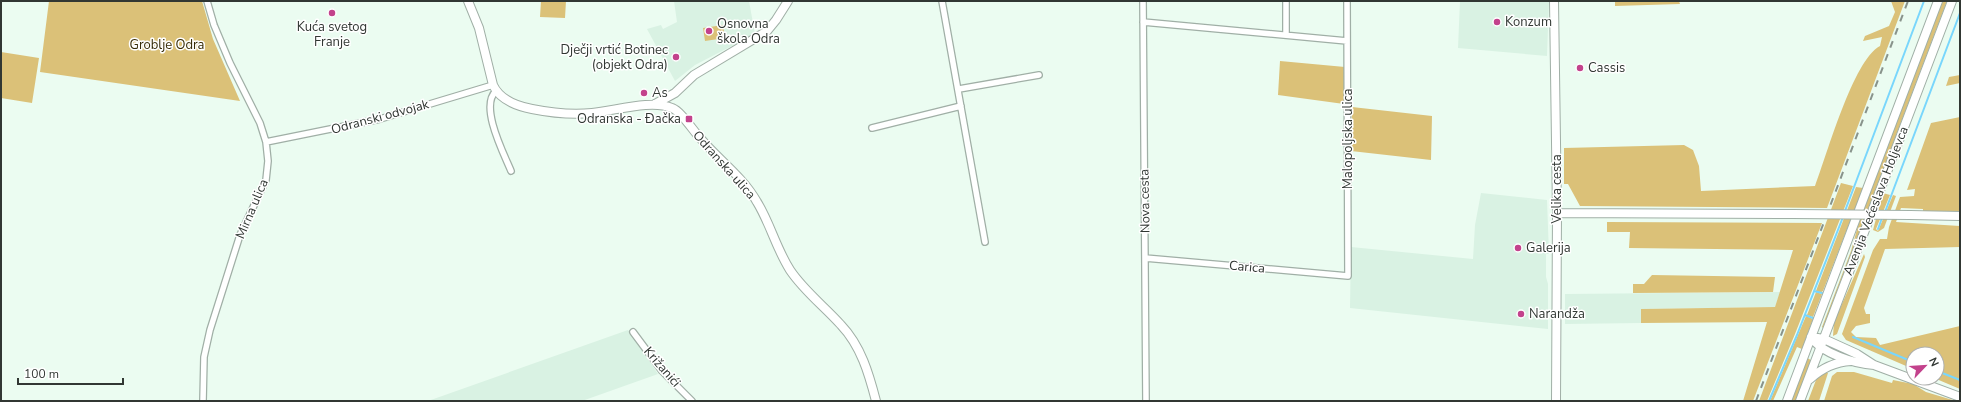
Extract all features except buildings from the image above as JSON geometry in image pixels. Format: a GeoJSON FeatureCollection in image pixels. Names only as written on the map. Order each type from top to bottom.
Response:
{"type":"FeatureCollection","features":[{"type":"Feature","properties":{"kind":"main road"},"geometry":{"type":"LineString","coordinates":[[468,1],[480,32],[494,88]]}},
{"type":"Feature","properties":{"kind":"main road"},"geometry":{"type":"LineString","coordinates":[[656,104],[675,93],[694,75],[767,31],[788,1]]}},
{"type":"Feature","properties":{"kind":"main road","name":"Velika cesta"},"geometry":{"type":"LineString","coordinates":[[1554,1],[1557,213],[1556,401]]}},
{"type":"Feature","properties":{"kind":"main road","name":"Avenija Većeslava Holjevca"},"geometry":{"type":"LineString","coordinates":[[1786,401],[1938,1]]}},
{"type":"Feature","properties":{"kind":"main road","name":"Avenija Većeslava Holjevca"},"geometry":{"type":"LineString","coordinates":[[1800,401],[1952,1]]}},
{"type":"Feature","properties":{"kind":"main road","name":"Odranska ulica"},"geometry":{"type":"LineString","coordinates":[[494,88],[506,100],[516,105],[547,112],[564,114],[592,113],[656,104],[670,107],[678,112],[706,145],[750,191],[757,202],[777,246],[791,271],[802,286],[842,326],[852,339],[868,372],[876,401]]}},
{"type":"Feature","properties":{"kind":"main road"},"geometry":{"type":"LineString","coordinates":[[675,93],[675,103],[678,112]]}},
{"type":"Feature","properties":{"kind":"main road"},"geometry":{"type":"LineString","coordinates":[[1557,213],[1960,216]]}},
{"type":"Feature","properties":{"kind":"main road"},"geometry":{"type":"LineString","coordinates":[[1811,337],[1854,362]]}},
{"type":"Feature","properties":{"kind":"main road"},"geometry":{"type":"LineString","coordinates":[[1822,343],[1857,354],[1874,365]]}},
{"type":"Feature","properties":{"kind":"main road"},"geometry":{"type":"LineString","coordinates":[[1808,381],[1821,370],[1830,365],[1854,362],[1874,365],[1960,397]]}},
{"type":"Feature","properties":{"kind":"street","name":"Mirna ulica"},"geometry":{"type":"LineString","coordinates":[[203,401],[204,357],[210,330],[240,235],[266,180],[268,161],[266,142],[256,114],[224,49],[207,1]]}},
{"type":"Feature","properties":{"kind":"street"},"geometry":{"type":"LineString","coordinates":[[944,1],[959,89],[960,106],[985,242]]}},
{"type":"Feature","properties":{"kind":"street","name":"Nova cesta"},"geometry":{"type":"LineString","coordinates":[[1143,1],[1146,401]]}},
{"type":"Feature","properties":{"kind":"street"},"geometry":{"type":"LineString","coordinates":[[1286,1],[1286,35]]}},
{"type":"Feature","properties":{"kind":"street","name":"Malopoljska ulica"},"geometry":{"type":"LineString","coordinates":[[1347,1],[1348,276]]}},
{"type":"Feature","properties":{"kind":"street"},"geometry":{"type":"LineString","coordinates":[[1143,22],[1347,41]]}},
{"type":"Feature","properties":{"kind":"street"},"geometry":{"type":"LineString","coordinates":[[959,89],[1039,76]]}},
{"type":"Feature","properties":{"kind":"street","name":"Odranski odvojak"},"geometry":{"type":"LineString","coordinates":[[266,142],[380,119],[494,88]]}},
{"type":"Feature","properties":{"kind":"street"},"geometry":{"type":"LineString","coordinates":[[494,88],[491,101],[491,118],[511,172]]}},
{"type":"Feature","properties":{"kind":"street"},"geometry":{"type":"LineString","coordinates":[[872,128],[960,106]]}},
{"type":"Feature","properties":{"kind":"street","name":"Carica"},"geometry":{"type":"LineString","coordinates":[[1145,258],[1348,276]]}},
{"type":"Feature","properties":{"kind":"street","name":"Križanići"},"geometry":{"type":"LineString","coordinates":[[633,332],[662,371],[692,401]]}},
{"type":"Feature","properties":{"kind":"shaded area","name":"Osnovna škola Odra"},"geometry":{"type":"Polygon","coordinates":[[[674,1],[749,1],[755,34],[695,65],[675,81],[647,29],[661,25],[663,29],[677,22],[674,1]]]}},
{"type":"Feature","properties":{"kind":"shaded area"},"geometry":{"type":"Polygon","coordinates":[[[1460,1],[1549,1],[1547,56],[1458,48],[1460,1]]]}},
{"type":"Feature","properties":{"kind":"shaded area"},"geometry":{"type":"Polygon","coordinates":[[[1481,193],[1547,200],[1549,254],[1546,254],[1546,277],[1548,284],[1548,329],[1350,308],[1351,247],[1473,259],[1475,225],[1481,193]]]}},
{"type":"Feature","properties":{"kind":"shaded area"},"geometry":{"type":"Polygon","coordinates":[[[1780,292],[1775,307],[1641,309],[1641,323],[1565,324],[1565,294],[1780,292]]]}},
{"type":"Feature","properties":{"kind":"shaded area"},"geometry":{"type":"Polygon","coordinates":[[[628,330],[658,374],[582,401],[428,401],[628,330]]]}},
{"type":"Feature","properties":{"kind":"green space","name":"Groblje Odra"},"geometry":{"type":"Polygon","coordinates":[[[49,1],[202,1],[213,39],[240,101],[40,72],[49,1]]]}},
{"type":"Feature","properties":{"kind":"green space"},"geometry":{"type":"Polygon","coordinates":[[[541,1],[566,1],[565,18],[540,17],[541,1]]]}},
{"type":"Feature","properties":{"kind":"green space"},"geometry":{"type":"Polygon","coordinates":[[[1615,1],[1679,1],[1680,4],[1615,6],[1615,1]]]}},
{"type":"Feature","properties":{"kind":"green space"},"geometry":{"type":"Polygon","coordinates":[[[1891,1],[1905,1],[1827,208],[1580,206],[1568,184],[1564,184],[1564,148],[1684,145],[1693,150],[1699,166],[1701,191],[1815,186],[1851,88],[1860,69],[1870,55],[1880,46],[1882,37],[1863,41],[1865,36],[1889,26],[1895,12],[1891,1]]]}},
{"type":"Feature","properties":{"kind":"green space"},"geometry":{"type":"Polygon","coordinates":[[[1942,1],[1947,1],[1823,328],[1822,327],[1851,251],[1859,222],[1942,1]]]}},
{"type":"Feature","properties":{"kind":"green space"},"geometry":{"type":"Polygon","coordinates":[[[723,25],[725,38],[705,41],[703,28],[723,25]]]}},
{"type":"Feature","properties":{"kind":"green space"},"geometry":{"type":"Polygon","coordinates":[[[1,52],[39,58],[32,103],[1,98],[1,52]]]}},
{"type":"Feature","properties":{"kind":"green space"},"geometry":{"type":"Polygon","coordinates":[[[1280,61],[1345,67],[1344,104],[1278,95],[1280,61]]]}},
{"type":"Feature","properties":{"kind":"green space"},"geometry":{"type":"Polygon","coordinates":[[[1960,75],[1960,83],[1946,86],[1949,77],[1960,75]]]}},
{"type":"Feature","properties":{"kind":"green space"},"geometry":{"type":"Polygon","coordinates":[[[1352,107],[1432,116],[1431,160],[1351,151],[1352,107]]]}},
{"type":"Feature","properties":{"kind":"green space"},"geometry":{"type":"Polygon","coordinates":[[[1960,117],[1960,211],[1923,211],[1923,209],[1901,208],[1896,222],[1960,226],[1960,247],[1885,249],[1864,308],[1866,314],[1870,314],[1870,323],[1856,326],[1851,332],[1856,337],[1876,338],[1880,345],[1960,326],[1960,389],[1945,383],[1945,346],[1905,346],[1905,366],[1846,340],[1842,334],[1873,250],[1880,239],[1887,239],[1889,227],[1900,197],[1914,196],[1915,189],[1907,190],[1931,123],[1960,117]]]}},
{"type":"Feature","properties":{"kind":"green space"},"geometry":{"type":"Polygon","coordinates":[[[1841,183],[1853,186],[1767,401],[1759,401],[1841,183]]]}},
{"type":"Feature","properties":{"kind":"green space"},"geometry":{"type":"Polygon","coordinates":[[[1856,187],[1863,188],[1823,291],[1820,293],[1816,291],[1856,187]]]}},
{"type":"Feature","properties":{"kind":"green space"},"geometry":{"type":"Polygon","coordinates":[[[1883,193],[1890,195],[1876,229],[1878,231],[1893,195],[1896,196],[1884,228],[1878,232],[1873,230],[1883,193]]]}},
{"type":"Feature","properties":{"kind":"green space"},"geometry":{"type":"Polygon","coordinates":[[[1607,222],[1822,223],[1753,401],[1743,401],[1767,322],[1641,323],[1641,309],[1775,307],[1793,250],[1629,248],[1630,232],[1607,232],[1607,222]]]}},
{"type":"Feature","properties":{"kind":"green space"},"geometry":{"type":"Polygon","coordinates":[[[1864,254],[1865,257],[1837,334],[1833,336],[1834,322],[1864,254]]]}},
{"type":"Feature","properties":{"kind":"green space"},"geometry":{"type":"Polygon","coordinates":[[[1652,275],[1775,277],[1773,292],[1633,293],[1633,284],[1644,284],[1652,275]]]}},
{"type":"Feature","properties":{"kind":"green space"},"geometry":{"type":"Polygon","coordinates":[[[1816,292],[1822,294],[1813,317],[1807,315],[1816,292]]]}},
{"type":"Feature","properties":{"kind":"green space"},"geometry":{"type":"Polygon","coordinates":[[[1806,316],[1813,319],[1802,349],[1797,347],[1773,401],[1770,401],[1806,316]]]}},
{"type":"Feature","properties":{"kind":"green space"},"geometry":{"type":"Polygon","coordinates":[[[1807,358],[1811,360],[1796,401],[1791,401],[1807,358]]]}},
{"type":"Feature","properties":{"kind":"green space"},"geometry":{"type":"Polygon","coordinates":[[[1824,371],[1828,373],[1819,401],[1808,401],[1816,380],[1824,371]]]}},
{"type":"Feature","properties":{"kind":"green space"},"geometry":{"type":"Polygon","coordinates":[[[1837,372],[1854,372],[1892,383],[1893,380],[1905,382],[1905,386],[1916,386],[1926,392],[1956,401],[1824,401],[1832,376],[1837,372]]]}},
{"type":"Feature","properties":{"kind":"waterway"},"geometry":{"type":"LineString","coordinates":[[1845,211],[1924,1]]}},
{"type":"Feature","properties":{"kind":"waterway"},"geometry":{"type":"LineString","coordinates":[[1885,212],[1960,13]]}},
{"type":"Feature","properties":{"kind":"waterway"},"geometry":{"type":"LineString","coordinates":[[1769,401],[1797,335],[1843,217]]}},
{"type":"Feature","properties":{"kind":"waterway"},"geometry":{"type":"LineString","coordinates":[[1878,229],[1882,218]]}},
{"type":"Feature","properties":{"kind":"waterway"},"geometry":{"type":"LineString","coordinates":[[1814,291],[1822,293]]}},
{"type":"Feature","properties":{"kind":"waterway"},"geometry":{"type":"LineString","coordinates":[[1805,315],[1813,318]]}},
{"type":"Feature","properties":{"kind":"waterway"},"geometry":{"type":"LineString","coordinates":[[1853,337],[1905,359]]}},
{"type":"Feature","properties":{"kind":"waterway"},"geometry":{"type":"LineString","coordinates":[[1945,374],[1960,380]]}},
{"type":"Feature","properties":{"kind":"railway"},"geometry":{"type":"LineString","coordinates":[[1756,401],[1908,1]]}},
{"type":"Feature","properties":{"kind":"place","name":"Kuća svetog Franje"},"geometry":{"type":"Point","coordinates":[332,13]}},
{"type":"Feature","properties":{"kind":"place","name":"Konzum"},"geometry":{"type":"Point","coordinates":[1497,22]}},
{"type":"Feature","properties":{"kind":"place","name":"Osnovna škola Odra"},"geometry":{"type":"Point","coordinates":[709,31]}},
{"type":"Feature","properties":{"kind":"place","name":"Dječji vrtić Botinec (objekt Odra)"},"geometry":{"type":"Point","coordinates":[676,57]}},
{"type":"Feature","properties":{"kind":"place","name":"Cassis"},"geometry":{"type":"Point","coordinates":[1580,68]}},
{"type":"Feature","properties":{"kind":"place","name":"As"},"geometry":{"type":"Point","coordinates":[644,93]}},
{"type":"Feature","properties":{"kind":"place","name":"Odranska - Đačka"},"geometry":{"type":"Point","coordinates":[689,119]}},
{"type":"Feature","properties":{"kind":"place","name":"Galerija"},"geometry":{"type":"Point","coordinates":[1518,248]}},
{"type":"Feature","properties":{"kind":"place","name":"Narandža"},"geometry":{"type":"Point","coordinates":[1521,314]}}]}
